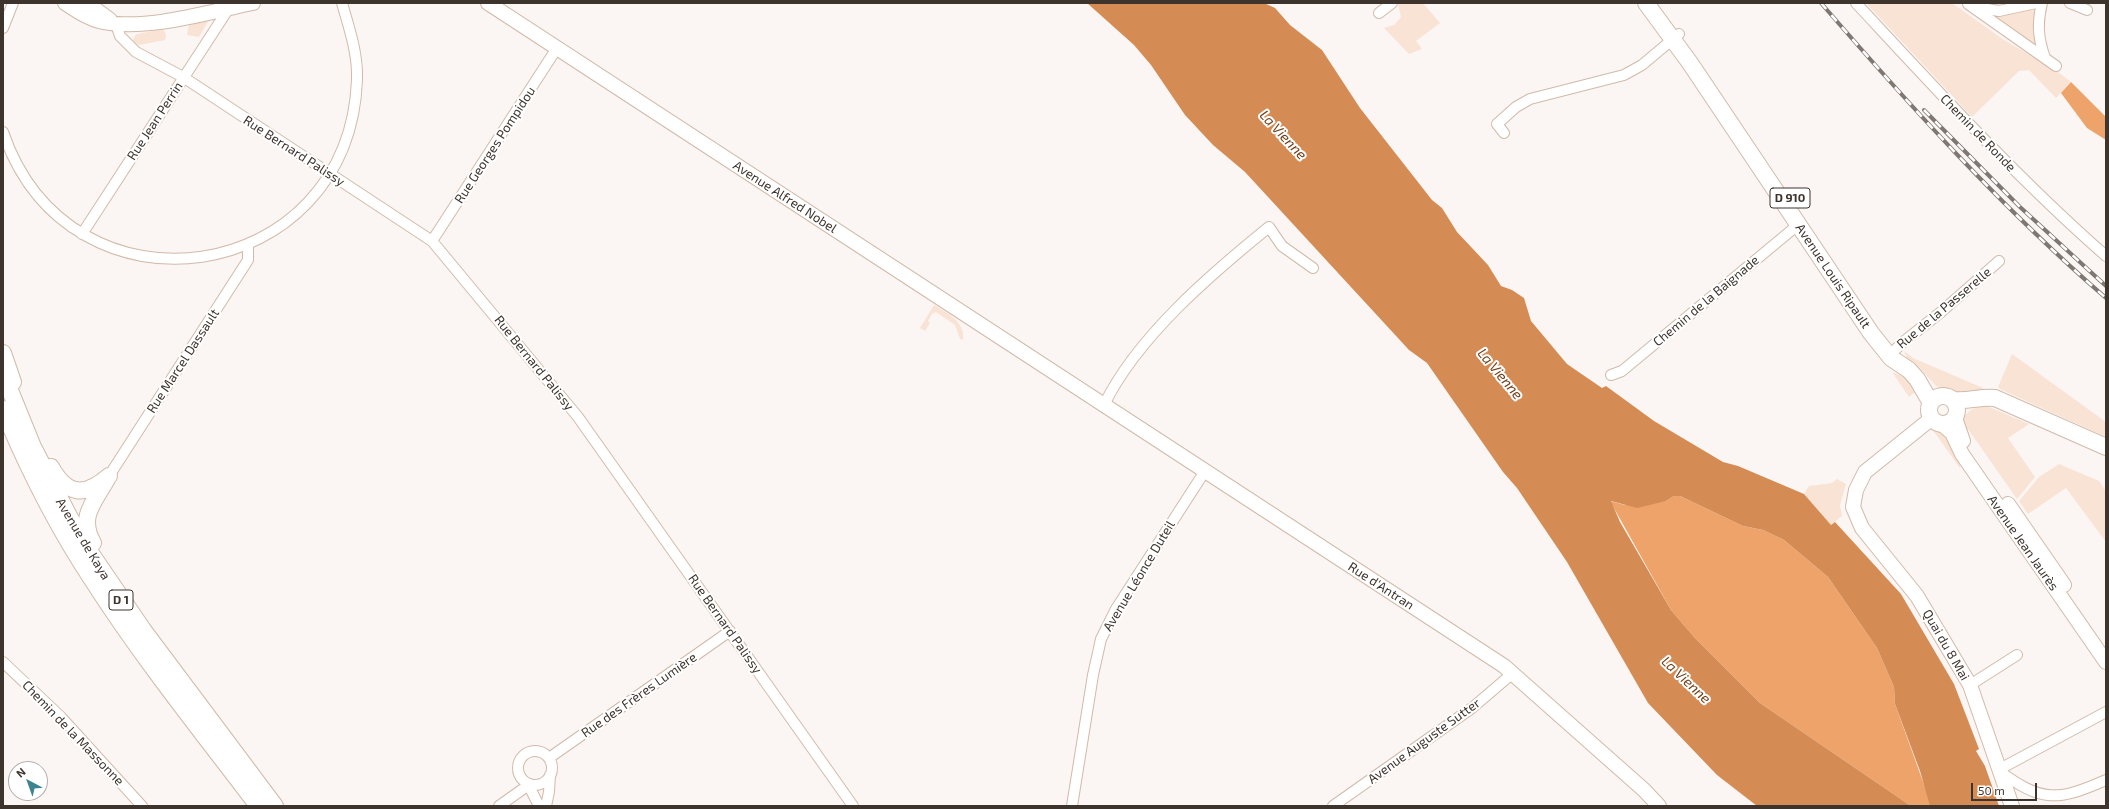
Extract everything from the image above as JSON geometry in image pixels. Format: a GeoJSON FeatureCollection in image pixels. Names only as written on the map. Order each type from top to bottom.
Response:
{"type":"FeatureCollection","features":[{"type":"Feature","properties":{"kind":"main road","name":"Avenue Louis Ripault"},"geometry":{"type":"LineString","coordinates":[[1646,3],[1676,37],[1891,354]]}},
{"type":"Feature","properties":{"kind":"main road","name":"Avenue Louis Ripault"},"geometry":{"type":"LineString","coordinates":[[1658,3],[1676,37],[1799,224],[1891,354],[1909,370],[1944,410]]}},
{"type":"Feature","properties":{"kind":"main road"},"geometry":{"type":"LineString","coordinates":[[3,353],[30,424],[57,478],[70,488],[83,490],[97,486],[109,476]]}},
{"type":"Feature","properties":{"kind":"main road","name":"Avenue de Kaya"},"geometry":{"type":"LineString","coordinates":[[3,373],[33,447],[69,516],[103,572],[144,631],[274,806]]}},
{"type":"Feature","properties":{"kind":"main road"},"geometry":{"type":"LineString","coordinates":[[1944,410],[1977,400],[1995,398],[2106,447]]}},
{"type":"Feature","properties":{"kind":"main road","name":"Avenue de Kaya"},"geometry":{"type":"LineString","coordinates":[[3,409],[39,488],[92,580],[128,632],[258,806]]}},
{"type":"Feature","properties":{"kind":"main road"},"geometry":{"type":"LineString","coordinates":[[109,476],[90,509],[86,518],[86,527],[89,535],[144,631]]}},
{"type":"Feature","properties":{"kind":"street"},"geometry":{"type":"LineString","coordinates":[[3,28],[13,3]]}},
{"type":"Feature","properties":{"kind":"street"},"geometry":{"type":"LineString","coordinates":[[65,3],[90,17],[116,24],[138,25],[253,3]]}},
{"type":"Feature","properties":{"kind":"street"},"geometry":{"type":"LineString","coordinates":[[88,3],[116,24]]}},
{"type":"Feature","properties":{"kind":"street"},"geometry":{"type":"LineString","coordinates":[[3,132],[16,164],[28,183],[51,210],[82,234],[108,246],[130,253],[161,259],[201,258],[225,253],[272,232],[303,208],[318,192],[338,160],[350,130],[358,78],[355,52],[342,3]]}},
{"type":"Feature","properties":{"kind":"street","name":"Avenue Alfred Nobel"},"geometry":{"type":"LineString","coordinates":[[488,3],[1082,391]]}},
{"type":"Feature","properties":{"kind":"street"},"geometry":{"type":"LineString","coordinates":[[1380,13],[1392,3]]}},
{"type":"Feature","properties":{"kind":"street","name":"Chemin de Ronde"},"geometry":{"type":"LineString","coordinates":[[1856,3],[1972,128],[2054,208],[2106,256]]}},
{"type":"Feature","properties":{"kind":"street"},"geometry":{"type":"LineString","coordinates":[[1967,3],[1983,9],[1999,11],[2036,3]]}},
{"type":"Feature","properties":{"kind":"street"},"geometry":{"type":"LineString","coordinates":[[1967,3],[2056,66]]}},
{"type":"Feature","properties":{"kind":"street"},"geometry":{"type":"LineString","coordinates":[[2042,3],[2038,29],[2039,41],[2045,58]]}},
{"type":"Feature","properties":{"kind":"street"},"geometry":{"type":"LineString","coordinates":[[2070,3],[2087,10]]}},
{"type":"Feature","properties":{"kind":"street","name":"Rue Jean Perrin"},"geometry":{"type":"LineString","coordinates":[[82,234],[228,8]]}},
{"type":"Feature","properties":{"kind":"street","name":"Rue Bernard Palissy"},"geometry":{"type":"LineString","coordinates":[[116,24],[120,36],[136,52],[183,77],[432,241],[559,392],[853,806]]}},
{"type":"Feature","properties":{"kind":"street"},"geometry":{"type":"LineString","coordinates":[[1504,133],[1497,124],[1525,101],[1624,75],[1642,65],[1676,37]]}},
{"type":"Feature","properties":{"kind":"street","name":"Rue Georges Pompidou"},"geometry":{"type":"LineString","coordinates":[[432,241],[557,48]]}},
{"type":"Feature","properties":{"kind":"street","name":"Chemin de la Baignade"},"geometry":{"type":"LineString","coordinates":[[1611,375],[1622,371],[1799,224]]}},
{"type":"Feature","properties":{"kind":"street"},"geometry":{"type":"LineString","coordinates":[[1104,405],[1119,378],[1154,333],[1220,268],[1269,227],[1282,246],[1313,268]]}},
{"type":"Feature","properties":{"kind":"street","name":"Rue Marcel Dassault"},"geometry":{"type":"LineString","coordinates":[[109,476],[248,260],[248,244]]}},
{"type":"Feature","properties":{"kind":"street","name":"Rue de la Passerelle"},"geometry":{"type":"LineString","coordinates":[[1891,354],[1942,312],[1999,261]]}},
{"type":"Feature","properties":{"kind":"street","name":"Rue d'Antran"},"geometry":{"type":"LineString","coordinates":[[1082,391],[1513,673],[1644,790],[1659,806]]}},
{"type":"Feature","properties":{"kind":"street","name":"Quai du 8 Mai"},"geometry":{"type":"LineString","coordinates":[[1944,410],[1864,472],[1854,499],[1853,507],[1862,528],[1917,596],[1970,685],[1998,770],[2012,806]]}},
{"type":"Feature","properties":{"kind":"street","name":"Avenue Jean Jaurès"},"geometry":{"type":"LineString","coordinates":[[1944,410],[1964,442],[2041,551],[2106,647]]}},
{"type":"Feature","properties":{"kind":"street","name":"Avenue Jean Jaurès"},"geometry":{"type":"LineString","coordinates":[[1944,410],[1952,434],[1962,454],[2106,662]]}},
{"type":"Feature","properties":{"kind":"street","name":"Avenue Léonce Duteil"},"geometry":{"type":"LineString","coordinates":[[1072,806],[1093,675],[1101,639],[1116,609],[1205,472]]}},
{"type":"Feature","properties":{"kind":"street","name":"Rue des Frères Lumière"},"geometry":{"type":"LineString","coordinates":[[549,758],[730,631]]}},
{"type":"Feature","properties":{"kind":"street"},"geometry":{"type":"LineString","coordinates":[[1970,685],[2017,655]]}},
{"type":"Feature","properties":{"kind":"street","name":"Chemin de la Massonne"},"geometry":{"type":"LineString","coordinates":[[3,662],[56,712],[142,806]]}},
{"type":"Feature","properties":{"kind":"street","name":"Avenue Auguste Sutter"},"geometry":{"type":"LineString","coordinates":[[1333,806],[1472,708],[1513,673]]}},
{"type":"Feature","properties":{"kind":"street"},"geometry":{"type":"LineString","coordinates":[[2106,712],[1998,770],[2023,787],[2054,796],[2076,793],[2106,780]]}},
{"type":"Feature","properties":{"kind":"street"},"geometry":{"type":"LineString","coordinates":[[546,806],[552,769],[549,758],[545,754],[535,751],[525,754],[518,762],[519,773],[525,782],[530,784],[540,784],[550,774]]}},
{"type":"Feature","properties":{"kind":"street"},"geometry":{"type":"LineString","coordinates":[[499,806],[530,784]]}},
{"type":"Feature","properties":{"kind":"street"},"geometry":{"type":"LineString","coordinates":[[530,784],[531,790],[539,806]]}},
{"type":"Feature","properties":{"kind":"shaded area"},"geometry":{"type":"Polygon","coordinates":[[[1423,3],[1440,23],[1416,41],[1422,49],[1409,54],[1384,28],[1394,25],[1401,17],[1398,4],[1423,3]]]}},
{"type":"Feature","properties":{"kind":"shaded area"},"geometry":{"type":"Polygon","coordinates":[[[1866,3],[1952,3],[2004,40],[2054,69],[2071,82],[2056,98],[2029,70],[2019,71],[1972,117],[1866,3]]]}},
{"type":"Feature","properties":{"kind":"shaded area"},"geometry":{"type":"Polygon","coordinates":[[[2033,9],[2035,13],[2035,43],[2033,44],[1995,17],[2033,9]]]}},
{"type":"Feature","properties":{"kind":"shaded area"},"geometry":{"type":"Polygon","coordinates":[[[208,21],[199,37],[187,35],[189,24],[208,21]]]}},
{"type":"Feature","properties":{"kind":"shaded area"},"geometry":{"type":"Polygon","coordinates":[[[163,29],[166,34],[165,40],[139,45],[133,41],[137,34],[163,29]]]}},
{"type":"Feature","properties":{"kind":"shaded area"},"geometry":{"type":"Polygon","coordinates":[[[2071,82],[2106,117],[2106,140],[2087,128],[2061,93],[2071,82]]]}},
{"type":"Feature","properties":{"kind":"shaded area"},"geometry":{"type":"Polygon","coordinates":[[[934,305],[950,315],[959,323],[962,328],[963,340],[960,339],[955,325],[936,312],[932,314],[928,321],[930,323],[925,331],[920,328],[934,305]]]}},
{"type":"Feature","properties":{"kind":"shaded area"},"geometry":{"type":"Polygon","coordinates":[[[1904,351],[1913,358],[1983,388],[1983,390],[1960,394],[1936,386],[1919,367],[1907,358],[1904,351]]]}},
{"type":"Feature","properties":{"kind":"shaded area"},"geometry":{"type":"Polygon","coordinates":[[[2012,354],[2106,422],[2106,437],[2000,389],[1998,387],[2012,354]]]}},
{"type":"Feature","properties":{"kind":"shaded area"},"geometry":{"type":"Polygon","coordinates":[[[1892,372],[1905,377],[1918,390],[1909,397],[1892,372]]]}},
{"type":"Feature","properties":{"kind":"shaded area"},"geometry":{"type":"Polygon","coordinates":[[[1987,406],[2029,424],[2008,438],[2035,477],[2017,499],[1968,429],[1964,431],[1964,420],[1968,412],[1976,408],[1987,406]]]}},
{"type":"Feature","properties":{"kind":"shaded area"},"geometry":{"type":"Polygon","coordinates":[[[1932,429],[1947,436],[1960,464],[1960,468],[1932,429]]]}},
{"type":"Feature","properties":{"kind":"shaded area"},"geometry":{"type":"Polygon","coordinates":[[[2059,464],[2099,481],[2106,491],[2106,542],[2066,488],[2028,514],[2019,501],[2039,477],[2059,464]]]}},
{"type":"Feature","properties":{"kind":"shaded area"},"geometry":{"type":"Polygon","coordinates":[[[1837,479],[1846,484],[1840,505],[1842,516],[1831,525],[1804,494],[1809,486],[1832,483],[1837,479]]]}},
{"type":"Feature","properties":{"kind":"shaded area"},"geometry":{"type":"Polygon","coordinates":[[[1674,496],[1680,496],[1743,526],[1763,530],[1784,540],[1828,577],[1877,648],[1894,687],[1895,704],[1931,804],[1929,806],[1911,806],[1760,703],[1694,637],[1671,610],[1610,501],[1625,505],[1666,501],[1674,496]]]}},
{"type":"Feature","properties":{"kind":"water","name":"La Vienne"},"geometry":{"type":"Polygon","coordinates":[[[1087,3],[1264,3],[1275,8],[1290,25],[1322,50],[1360,108],[1432,200],[1442,208],[1457,232],[1488,265],[1501,286],[1512,290],[1524,298],[1531,321],[1567,364],[1602,388],[1606,386],[1654,421],[1723,462],[1738,466],[1804,494],[1831,525],[1835,522],[1901,594],[1954,684],[1979,749],[1976,751],[1985,766],[1999,806],[1930,806],[1920,771],[1895,704],[1894,687],[1877,648],[1828,577],[1784,540],[1763,530],[1743,526],[1680,496],[1674,496],[1666,501],[1637,508],[1611,501],[1620,522],[1671,610],[1694,637],[1760,703],[1911,806],[1757,806],[1717,775],[1648,703],[1567,562],[1517,488],[1503,472],[1427,363],[1409,350],[1245,172],[1213,145],[1185,115],[1151,65],[1134,45],[1087,3]]]}},
{"type":"Feature","properties":{"kind":"railway"},"geometry":{"type":"LineString","coordinates":[[1821,3],[1958,156],[2031,229],[2106,298]]}},
{"type":"Feature","properties":{"kind":"railway"},"geometry":{"type":"LineString","coordinates":[[1924,110],[2020,207],[2106,286]]}}]}
